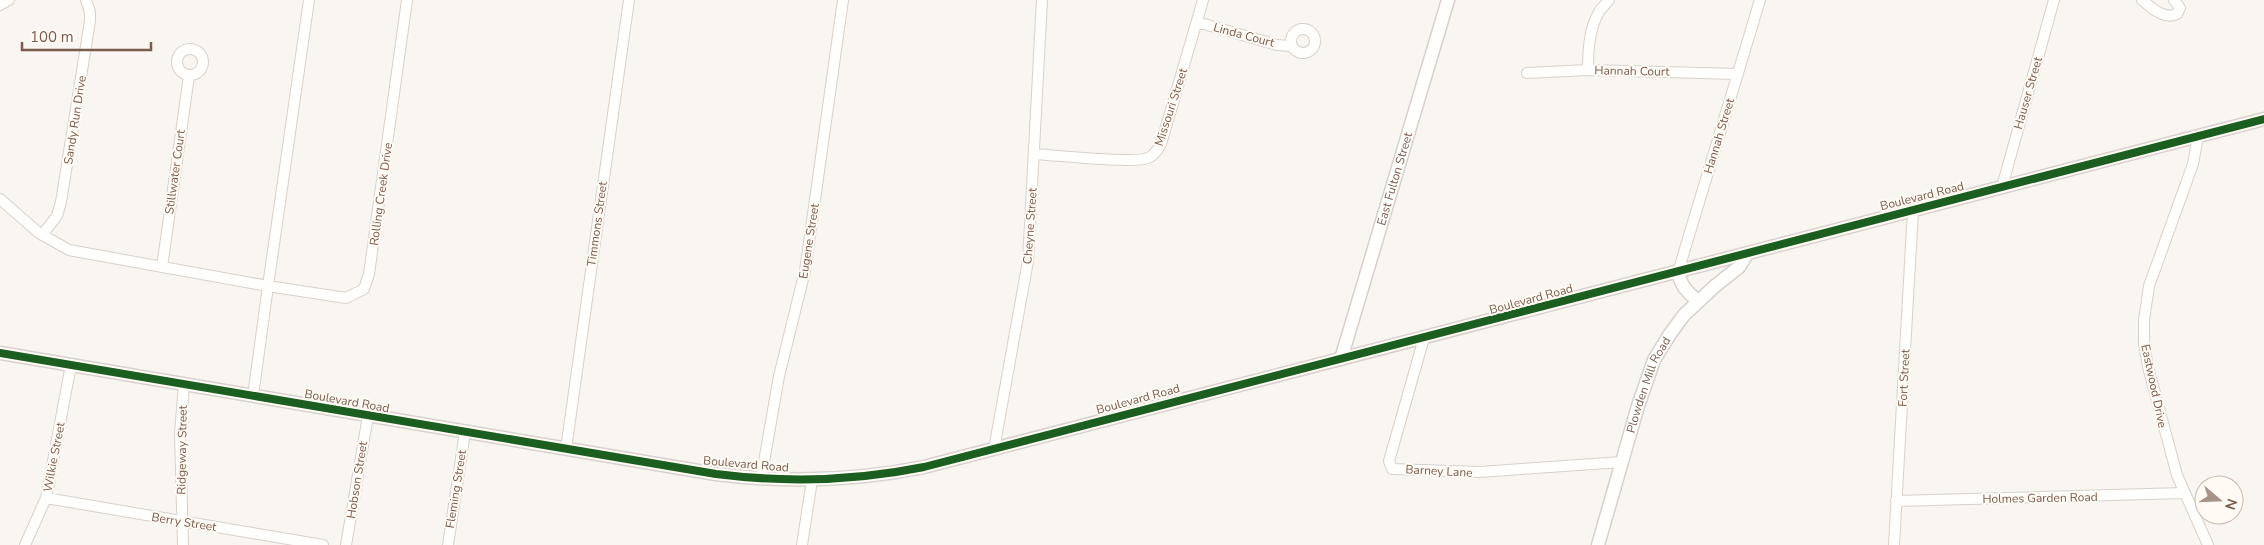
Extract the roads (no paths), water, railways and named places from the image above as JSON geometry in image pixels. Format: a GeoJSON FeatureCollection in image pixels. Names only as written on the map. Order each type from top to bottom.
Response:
{"type":"FeatureCollection","features":[{"type":"Feature","properties":{"kind":"street"},"geometry":{"type":"LineString","coordinates":[[0,6],[9,0]]}},
{"type":"Feature","properties":{"kind":"street","name":"Sandy Run Drive"},"geometry":{"type":"LineString","coordinates":[[42,235],[57,216],[61,202],[90,21],[90,12],[86,0]]}},
{"type":"Feature","properties":{"kind":"street"},"geometry":{"type":"LineString","coordinates":[[253,396],[309,0]]}},
{"type":"Feature","properties":{"kind":"street","name":"Rolling Creek Drive"},"geometry":{"type":"LineString","coordinates":[[0,199],[42,235],[61,247],[80,254],[346,298],[360,292],[367,284],[408,0]]}},
{"type":"Feature","properties":{"kind":"street","name":"Timmons Street"},"geometry":{"type":"LineString","coordinates":[[566,449],[629,0]]}},
{"type":"Feature","properties":{"kind":"street","name":"Eugene Street"},"geometry":{"type":"LineString","coordinates":[[761,479],[779,376],[805,271],[843,0]]}},
{"type":"Feature","properties":{"kind":"street","name":"Cheyne Street"},"geometry":{"type":"LineString","coordinates":[[994,449],[1028,261],[1042,0]]}},
{"type":"Feature","properties":{"kind":"street","name":"Missouri Street"},"geometry":{"type":"LineString","coordinates":[[1034,154],[1130,159],[1147,158],[1154,154],[1161,144],[1203,0]]}},
{"type":"Feature","properties":{"kind":"street","name":"East Fulton Street"},"geometry":{"type":"LineString","coordinates":[[1341,359],[1448,0]]}},
{"type":"Feature","properties":{"kind":"street"},"geometry":{"type":"LineString","coordinates":[[1588,70],[1588,53],[1593,28],[1599,11],[1609,0]]}},
{"type":"Feature","properties":{"kind":"street","name":"Hannah Street"},"geometry":{"type":"LineString","coordinates":[[1678,272],[1760,0]]}},
{"type":"Feature","properties":{"kind":"street","name":"Hauser Street"},"geometry":{"type":"LineString","coordinates":[[2002,187],[2054,0]]}},
{"type":"Feature","properties":{"kind":"street"},"geometry":{"type":"LineString","coordinates":[[2142,0],[2162,14],[2170,16],[2177,14],[2180,8],[2174,0]]}},
{"type":"Feature","properties":{"kind":"street","name":"Linda Court"},"geometry":{"type":"LineString","coordinates":[[1197,22],[1277,45],[1291,46]]}},
{"type":"Feature","properties":{"kind":"street","name":"Hannah Court"},"geometry":{"type":"LineString","coordinates":[[1527,73],[1588,70],[1738,74]]}},
{"type":"Feature","properties":{"kind":"street","name":"Stillwater Court"},"geometry":{"type":"LineString","coordinates":[[162,267],[189,76]]}},
{"type":"Feature","properties":{"kind":"street","name":"Boulevard Road"},"geometry":{"type":"LineString","coordinates":[[0,353],[716,474],[761,479],[812,480],[852,478],[890,473],[994,449],[2264,119]]}},
{"type":"Feature","properties":{"kind":"street","name":"Eastwood Drive"},"geometry":{"type":"LineString","coordinates":[[2198,136],[2193,164],[2149,286],[2144,320],[2144,344],[2165,436],[2183,493],[2208,545]]}},
{"type":"Feature","properties":{"kind":"street","name":"Fort Street"},"geometry":{"type":"LineString","coordinates":[[1894,545],[1913,210]]}},
{"type":"Feature","properties":{"kind":"street","name":"Plowden Mill Road"},"geometry":{"type":"LineString","coordinates":[[1598,545],[1654,360],[1670,334],[1698,301],[1739,267],[1747,254]]}},
{"type":"Feature","properties":{"kind":"street"},"geometry":{"type":"LineString","coordinates":[[1678,272],[1686,292],[1698,301]]}},
{"type":"Feature","properties":{"kind":"street","name":"Barney Lane"},"geometry":{"type":"LineString","coordinates":[[1424,338],[1389,461],[1392,469],[1479,472],[1622,462]]}},
{"type":"Feature","properties":{"kind":"street","name":"Wilkie Street"},"geometry":{"type":"LineString","coordinates":[[25,545],[46,498],[71,365]]}},
{"type":"Feature","properties":{"kind":"street","name":"Ridgeway Street"},"geometry":{"type":"LineString","coordinates":[[183,545],[180,433],[184,385]]}},
{"type":"Feature","properties":{"kind":"street","name":"Hobson Street"},"geometry":{"type":"LineString","coordinates":[[346,545],[368,416]]}},
{"type":"Feature","properties":{"kind":"street","name":"Fleming Street"},"geometry":{"type":"LineString","coordinates":[[448,545],[465,432]]}},
{"type":"Feature","properties":{"kind":"street"},"geometry":{"type":"LineString","coordinates":[[802,545],[812,480]]}},
{"type":"Feature","properties":{"kind":"street","name":"Holmes Garden Road"},"geometry":{"type":"LineString","coordinates":[[1896,501],[2183,493]]}},
{"type":"Feature","properties":{"kind":"street","name":"Berry Street"},"geometry":{"type":"LineString","coordinates":[[46,498],[323,545]]}}]}
